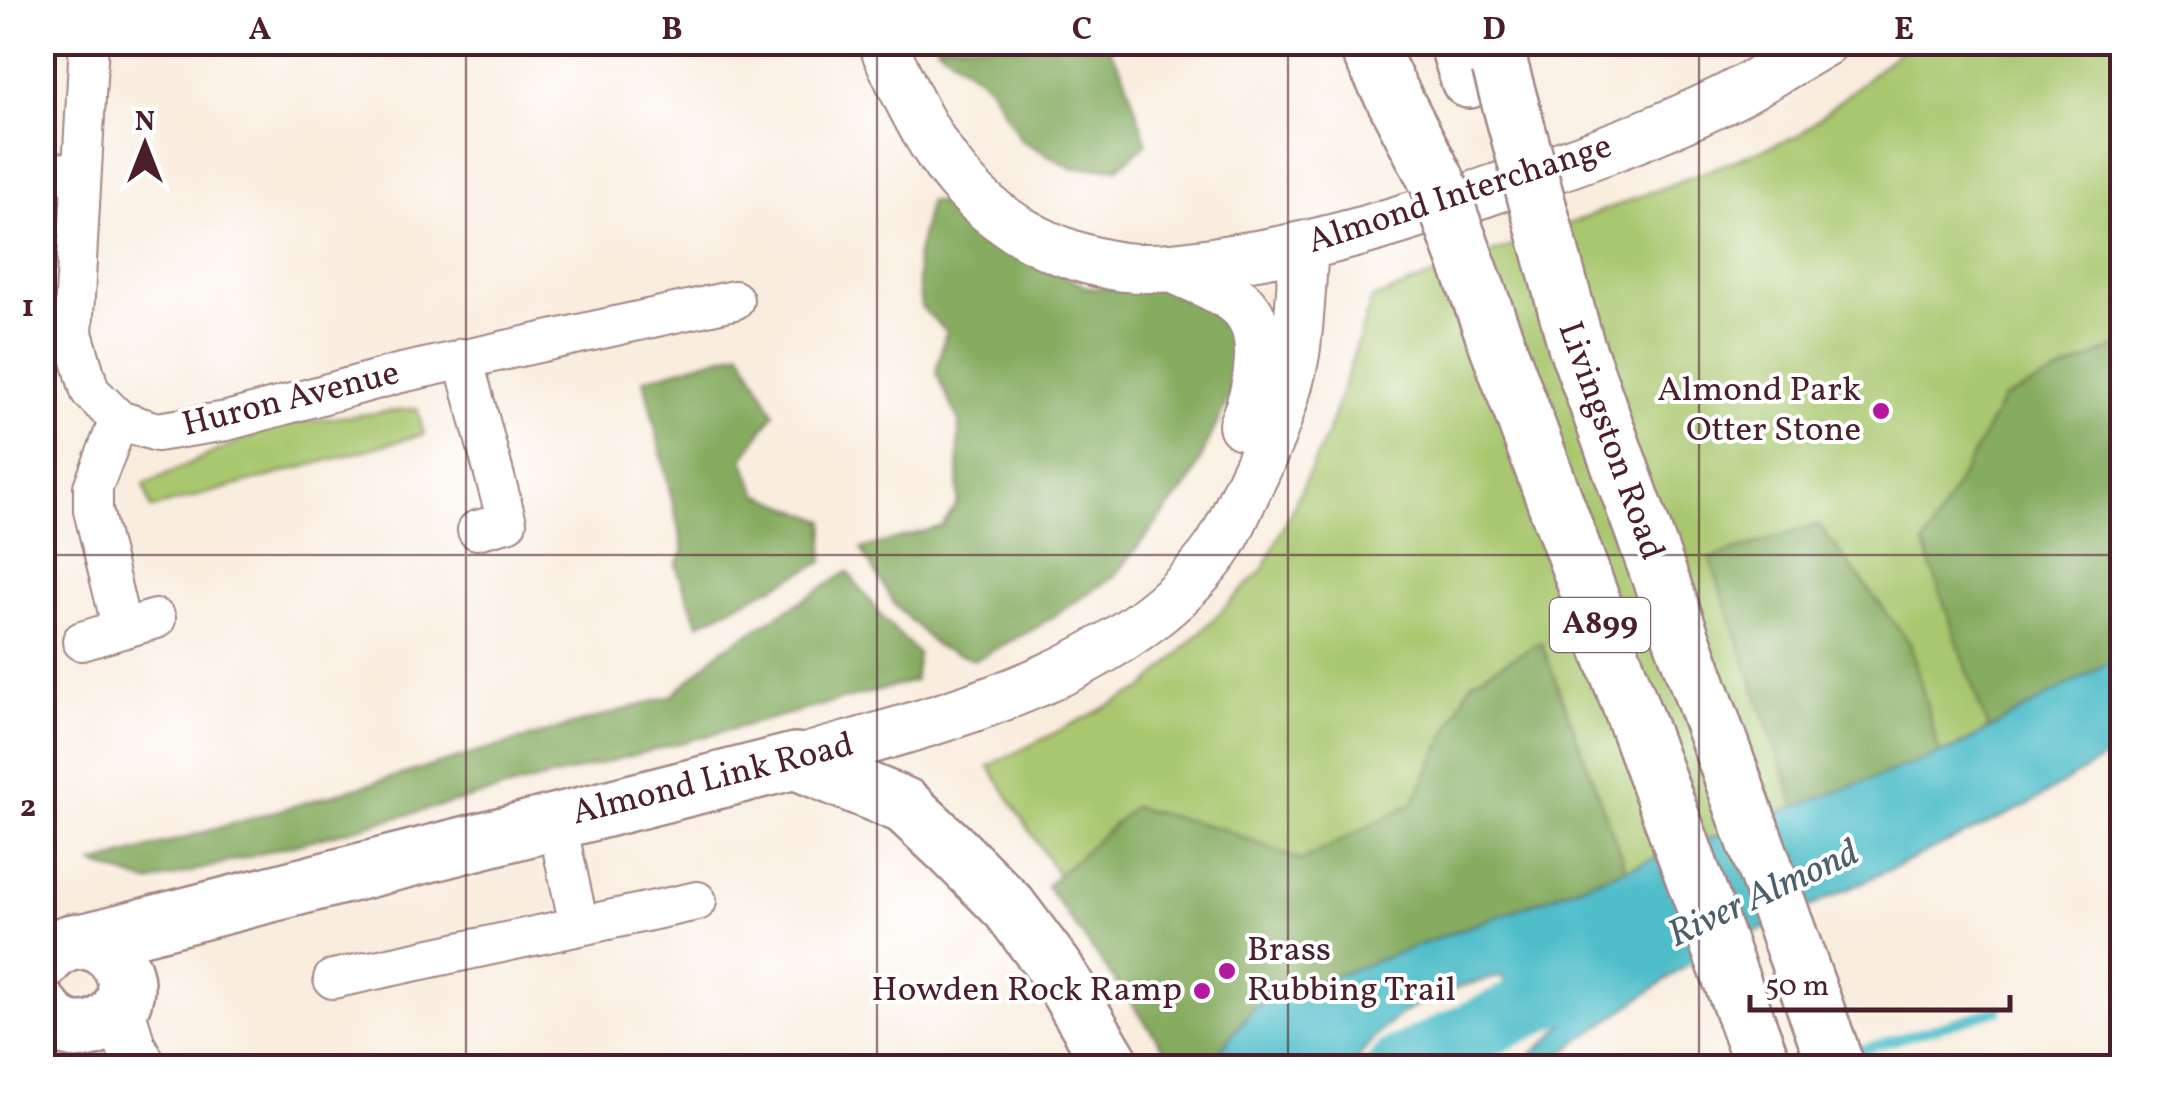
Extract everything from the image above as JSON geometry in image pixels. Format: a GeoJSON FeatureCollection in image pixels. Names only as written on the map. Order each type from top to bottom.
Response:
{"type":"FeatureCollection","features":[{"type":"Feature","properties":{"kind":"main road"},"geometry":{"type":"LineString","coordinates":[[1364,42],[1402,100]]}},
{"type":"Feature","properties":{"kind":"main road","name":"Livingston Road"},"geometry":{"type":"LineString","coordinates":[[1386,42],[1402,100],[1436,182],[1764,1068]]}},
{"type":"Feature","properties":{"kind":"main road","name":"Livingston Road"},"geometry":{"type":"LineString","coordinates":[[1480,58],[1576,345],[1837,1068]]}},
{"type":"Feature","properties":{"kind":"main road"},"geometry":{"type":"LineString","coordinates":[[795,761],[905,806],[952,850],[1008,906],[1055,968],[1114,1068]]}},
{"type":"Feature","properties":{"kind":"main road","name":"Almond Link Road"},"geometry":{"type":"LineString","coordinates":[[74,994],[198,913],[795,761]]}},
{"type":"Feature","properties":{"kind":"main road"},"geometry":{"type":"LineString","coordinates":[[1794,947],[1846,1068]]}},
{"type":"Feature","properties":{"kind":"street"},"geometry":{"type":"LineString","coordinates":[[82,641],[139,624],[93,510],[92,487],[119,420],[90,392],[73,333],[89,42]]}},
{"type":"Feature","properties":{"kind":"street","name":"Almond Interchange"},"geometry":{"type":"LineString","coordinates":[[882,42],[941,160],[980,200],[1022,233],[1071,254],[1122,267],[1173,268],[1304,248],[1581,160],[1724,99],[1824,42]]}},
{"type":"Feature","properties":{"kind":"street"},"geometry":{"type":"LineString","coordinates":[[42,171],[80,174]]}},
{"type":"Feature","properties":{"kind":"street","name":"Almond Link Road"},"geometry":{"type":"LineString","coordinates":[[795,761],[931,722],[1053,676],[1116,642],[1195,575],[1217,549],[1266,451],[1294,356],[1304,248]]}},
{"type":"Feature","properties":{"kind":"street"},"geometry":{"type":"LineString","coordinates":[[1173,268],[1240,302],[1258,334],[1257,392],[1206,510],[1195,575]]}},
{"type":"Feature","properties":{"kind":"street","name":"Huron Avenue"},"geometry":{"type":"LineString","coordinates":[[119,420],[157,432],[227,421],[463,358],[686,329],[734,300]]}},
{"type":"Feature","properties":{"kind":"street"},"geometry":{"type":"LineString","coordinates":[[463,358],[504,522]]}},
{"type":"Feature","properties":{"kind":"street"},"geometry":{"type":"LineString","coordinates":[[556,820],[579,925]]}},
{"type":"Feature","properties":{"kind":"street"},"geometry":{"type":"LineString","coordinates":[[333,979],[697,901]]}},
{"type":"Feature","properties":{"kind":"street"},"geometry":{"type":"LineString","coordinates":[[74,994],[130,1068]]}},
{"type":"Feature","properties":{"kind":"street"},"geometry":{"type":"LineString","coordinates":[[74,994],[132,1047],[143,1068]]}},
{"type":"Feature","properties":{"kind":"green space"},"geometry":{"type":"Polygon","coordinates":[[[937,43],[1106,43],[1124,74],[1147,143],[1118,168],[1072,168],[1021,140],[988,84],[937,43]]]}},
{"type":"Feature","properties":{"kind":"green space"},"geometry":{"type":"Polygon","coordinates":[[[1909,43],[2122,43],[2122,655],[1954,749],[1256,1005],[1206,1067],[1179,1067],[989,766],[1146,687],[1264,568],[1327,435],[1372,299],[1798,136],[1909,43]]]}},
{"type":"Feature","properties":{"kind":"green space"},"geometry":{"type":"Polygon","coordinates":[[[929,201],[950,204],[964,223],[1021,257],[1090,288],[1158,288],[1210,310],[1237,348],[1236,382],[1190,482],[1114,576],[1034,629],[975,660],[937,647],[895,605],[861,549],[942,526],[958,503],[959,422],[936,372],[946,331],[921,307],[916,259],[929,201]]]}},
{"type":"Feature","properties":{"kind":"green space"},"geometry":{"type":"Polygon","coordinates":[[[2122,344],[2122,655],[1988,730],[1924,545],[2003,399],[2122,344]]]}},
{"type":"Feature","properties":{"kind":"green space"},"geometry":{"type":"Polygon","coordinates":[[[741,351],[774,413],[743,459],[758,494],[825,521],[823,562],[698,624],[676,565],[684,551],[644,379],[741,351]]]}},
{"type":"Feature","properties":{"kind":"green space"},"geometry":{"type":"Polygon","coordinates":[[[417,408],[424,434],[151,509],[144,484],[275,425],[417,408]]]}},
{"type":"Feature","properties":{"kind":"green space"},"geometry":{"type":"Polygon","coordinates":[[[1818,524],[1910,643],[1940,755],[1796,807],[1710,559],[1818,524]]]}},
{"type":"Feature","properties":{"kind":"green space"},"geometry":{"type":"Polygon","coordinates":[[[848,572],[882,617],[918,654],[914,681],[149,883],[94,864],[672,696],[720,651],[848,572]]]}},
{"type":"Feature","properties":{"kind":"green space"},"geometry":{"type":"Polygon","coordinates":[[[1541,642],[1626,869],[1256,1005],[1206,1068],[1178,1067],[1046,886],[1133,807],[1223,829],[1301,861],[1413,803],[1472,681],[1541,642]]]}},
{"type":"Feature","properties":{"kind":"water"},"geometry":{"type":"Polygon","coordinates":[[[2122,655],[2122,747],[2026,806],[1690,963],[1542,1067],[1516,1067],[1546,1042],[1584,999],[1611,948],[1491,1058],[1487,1067],[1206,1068],[1256,1005],[1954,749],[2122,655]],[[1504,976],[1440,994],[1385,1027],[1356,1062],[1435,1037],[1506,994],[1504,976]]]}},
{"type":"Feature","properties":{"kind":"waterway","name":"River Almond"},"geometry":{"type":"LineString","coordinates":[[1398,1068],[1680,934]]}},
{"type":"Feature","properties":{"kind":"waterway"},"geometry":{"type":"LineString","coordinates":[[1849,1053],[1998,1010]]}},
{"type":"Feature","properties":{"kind":"place","name":"Almond Park Otter Stone"},"geometry":{"type":"Point","coordinates":[1881,411]}},
{"type":"Feature","properties":{"kind":"place","name":"Brass Rubbing Trail"},"geometry":{"type":"Point","coordinates":[1227,971]}},
{"type":"Feature","properties":{"kind":"place","name":"Howden Rock Ramp"},"geometry":{"type":"Point","coordinates":[1202,991]}}]}
